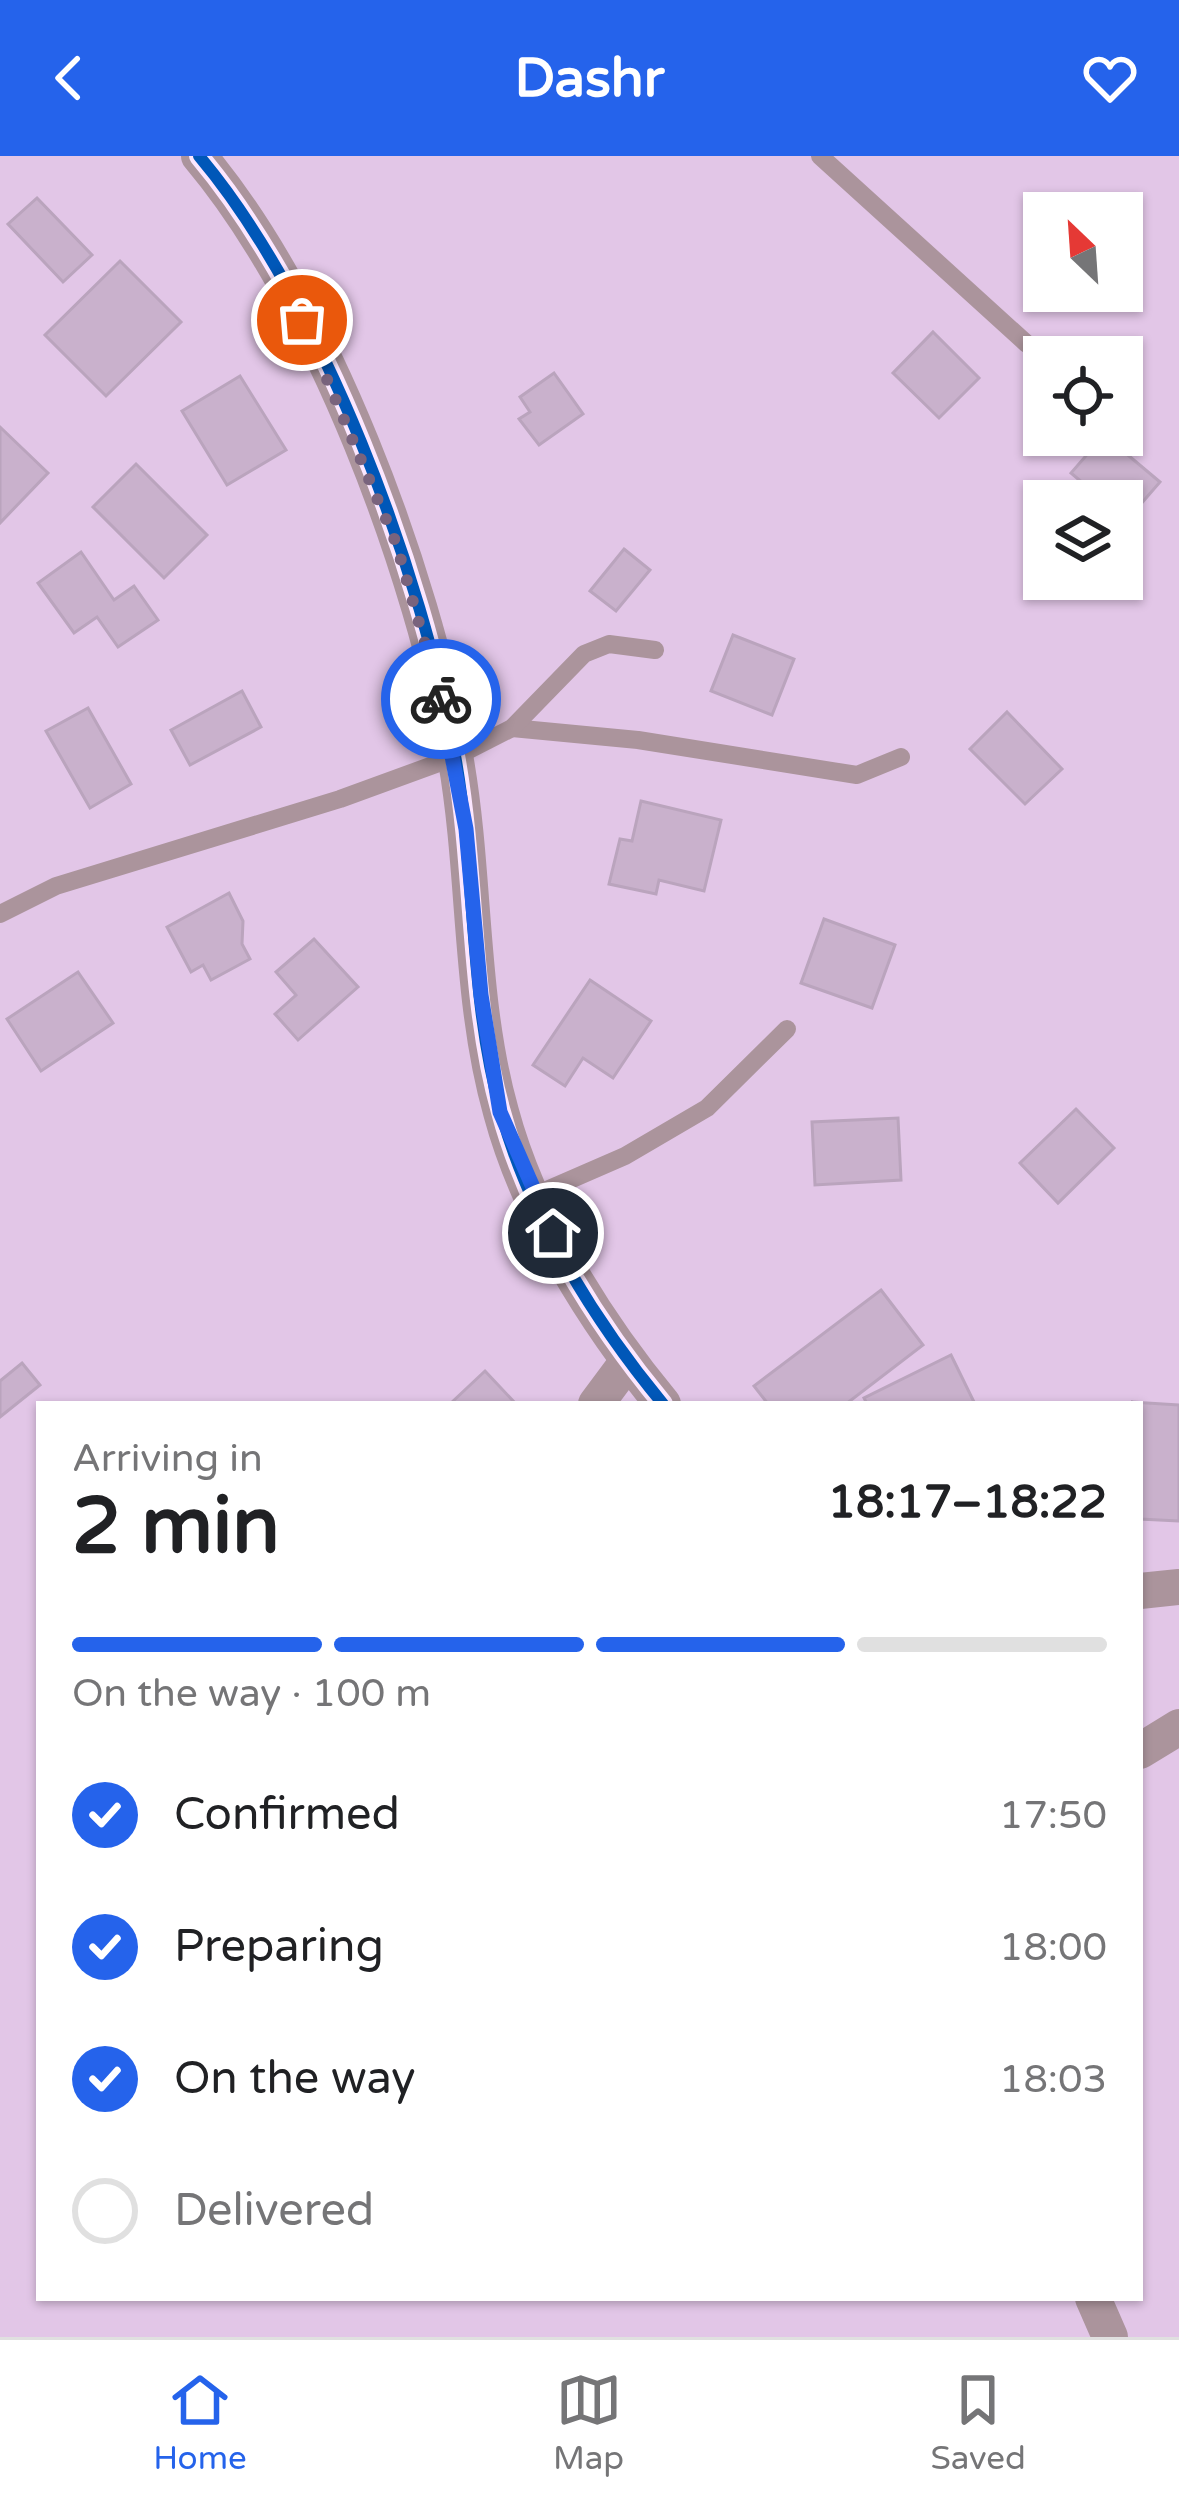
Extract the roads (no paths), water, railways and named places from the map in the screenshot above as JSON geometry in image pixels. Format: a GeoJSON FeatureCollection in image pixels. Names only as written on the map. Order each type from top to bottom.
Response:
{"type":"FeatureCollection","features":[{"type":"Feature","properties":{"kind":"street"},"geometry":{"type":"LineString","coordinates":[[199,156],[272,263],[350,423],[396,543],[455,757],[500,1112],[533,1196],[628,1361],[661,1401]]}},
{"type":"Feature","properties":{"kind":"street"},"geometry":{"type":"LineString","coordinates":[[598,1401],[628,1361]]}},
{"type":"Feature","properties":{"kind":"street"},"geometry":{"type":"LineString","coordinates":[[1143,1591],[1179,1587]]}},
{"type":"Feature","properties":{"kind":"street"},"geometry":{"type":"LineString","coordinates":[[1143,1749],[1179,1727]]}},
{"type":"Feature","properties":{"kind":"street"},"geometry":{"type":"LineString","coordinates":[[1094,2301],[1110,2337]]}},
{"type":"Feature","properties":{"kind":"lane"},"geometry":{"type":"LineString","coordinates":[[820,156],[1023,340]]}},
{"type":"Feature","properties":{"kind":"lane"},"geometry":{"type":"LineString","coordinates":[[0,914],[56,886],[340,799],[455,757],[512,728],[584,655],[609,644],[655,650]]}},
{"type":"Feature","properties":{"kind":"lane"},"geometry":{"type":"LineString","coordinates":[[512,728],[638,740],[857,776],[901,757]]}},
{"type":"Feature","properties":{"kind":"lane"},"geometry":{"type":"LineString","coordinates":[[533,1196],[625,1156],[707,1108],[788,1029]]}}]}
